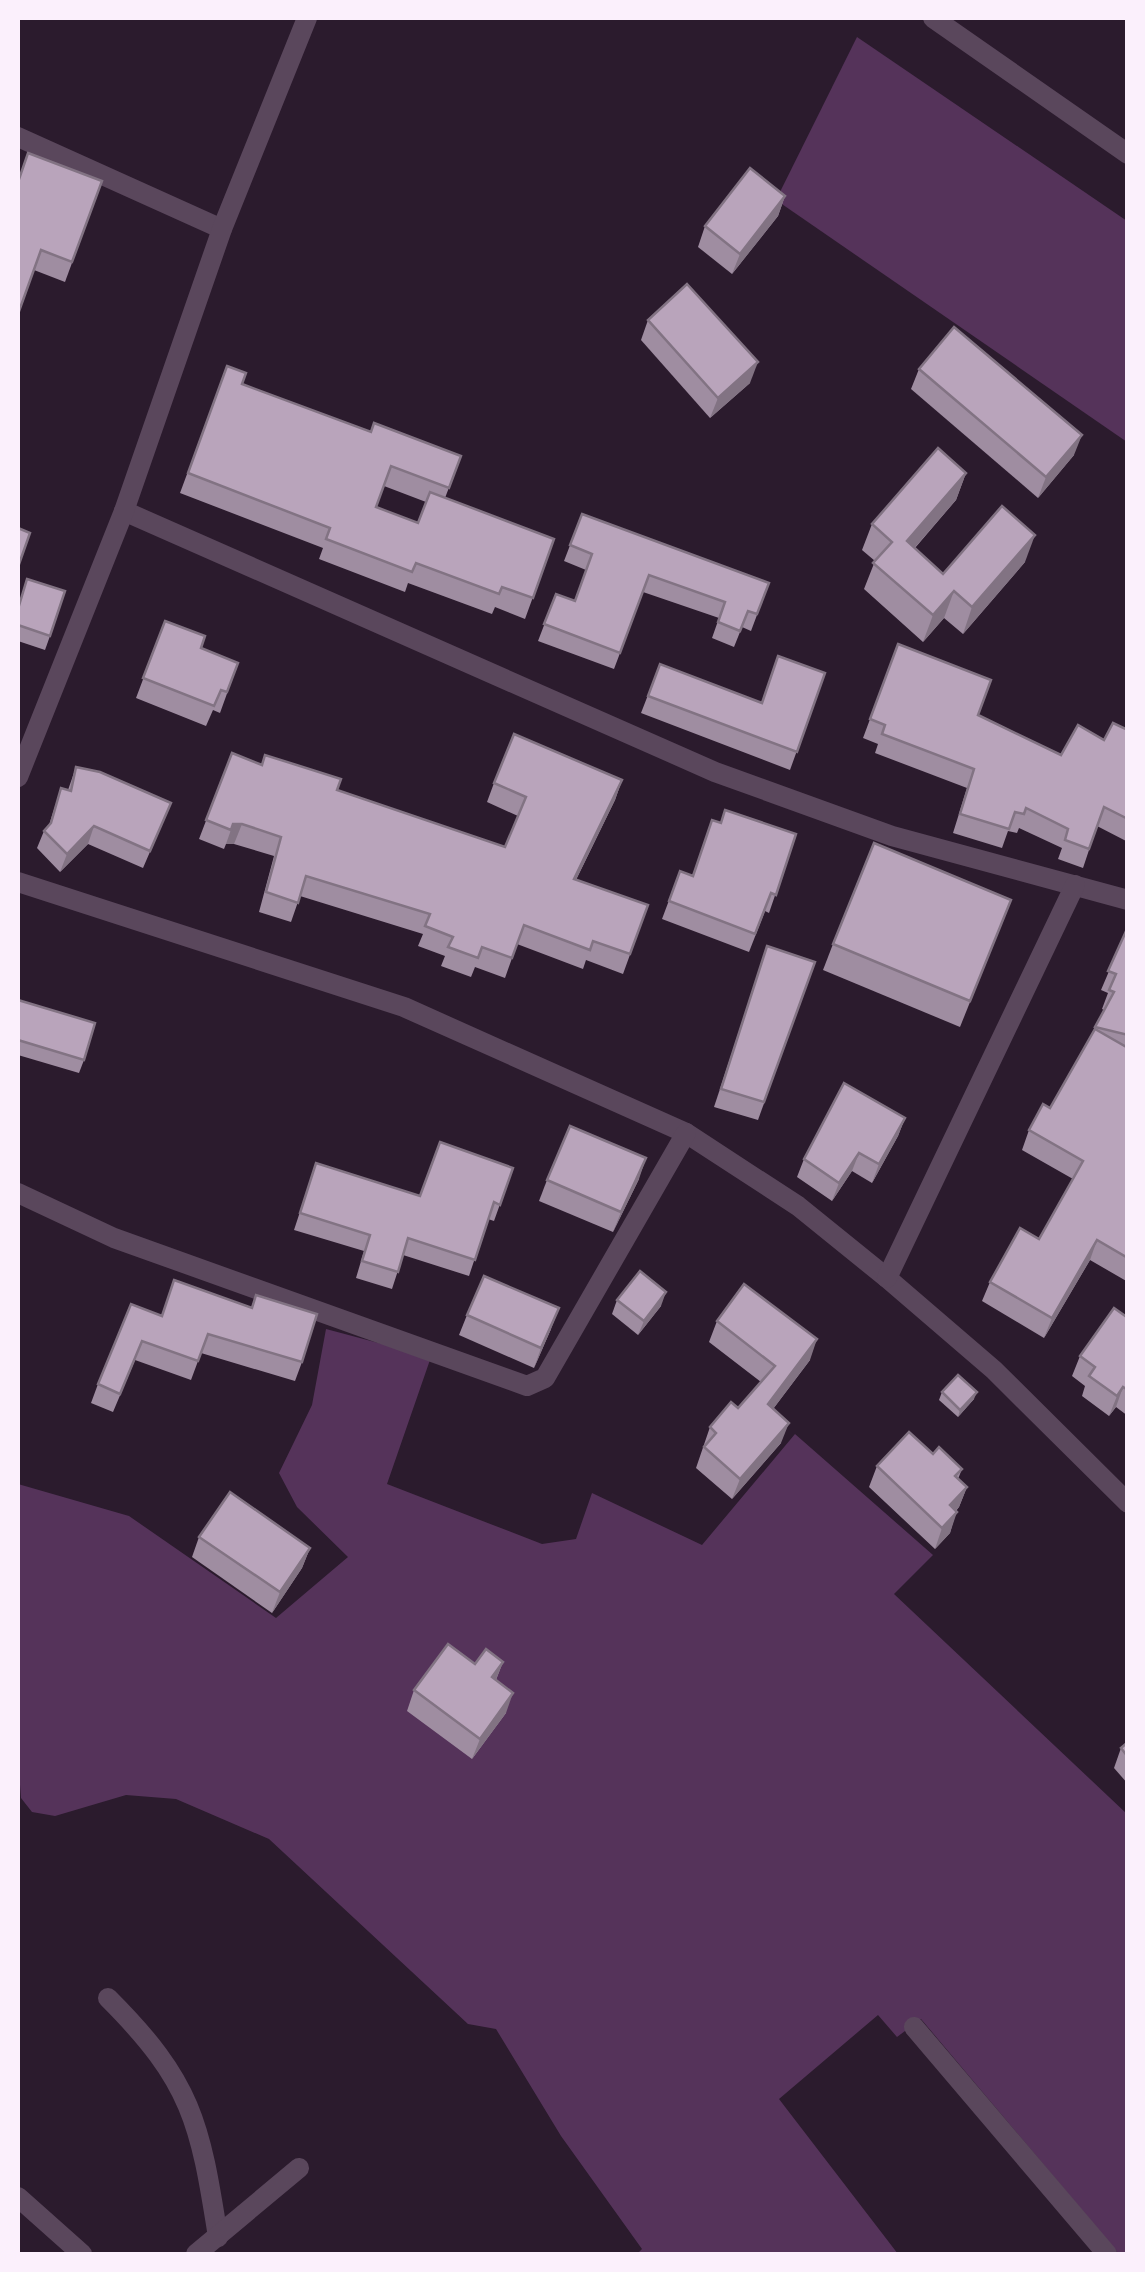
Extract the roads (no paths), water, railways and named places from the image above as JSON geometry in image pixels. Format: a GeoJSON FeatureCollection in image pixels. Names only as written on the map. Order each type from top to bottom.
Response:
{"type":"FeatureCollection","features":[{"type":"Feature","properties":{"kind":"street"},"geometry":{"type":"LineString","coordinates":[[18,776],[124,511],[222,228],[308,18]]}},
{"type":"Feature","properties":{"kind":"street"},"geometry":{"type":"LineString","coordinates":[[932,18],[1128,154]]}},
{"type":"Feature","properties":{"kind":"street"},"geometry":{"type":"LineString","coordinates":[[18,137],[222,228]]}},
{"type":"Feature","properties":{"kind":"street"},"geometry":{"type":"LineString","coordinates":[[124,511],[715,772],[892,836],[1128,900]]}},
{"type":"Feature","properties":{"kind":"street"},"geometry":{"type":"LineString","coordinates":[[18,882],[404,1006],[686,1133],[798,1206],[887,1278],[994,1370],[1126,1497]]}},
{"type":"Feature","properties":{"kind":"street"},"geometry":{"type":"LineString","coordinates":[[887,1278],[1075,885]]}},
{"type":"Feature","properties":{"kind":"street"},"geometry":{"type":"LineString","coordinates":[[18,1193],[132,1245],[527,1386],[546,1378],[686,1133]]}},
{"type":"Feature","properties":{"kind":"street"},"geometry":{"type":"LineString","coordinates":[[108,1998],[146,2036],[184,2090],[204,2147],[218,2236]]}},
{"type":"Feature","properties":{"kind":"street"},"geometry":{"type":"LineString","coordinates":[[914,2027],[1107,2254]]}},
{"type":"Feature","properties":{"kind":"street"},"geometry":{"type":"LineString","coordinates":[[196,2254],[299,2168]]}},
{"type":"Feature","properties":{"kind":"street"},"geometry":{"type":"LineString","coordinates":[[18,2198],[82,2254]]}}]}
